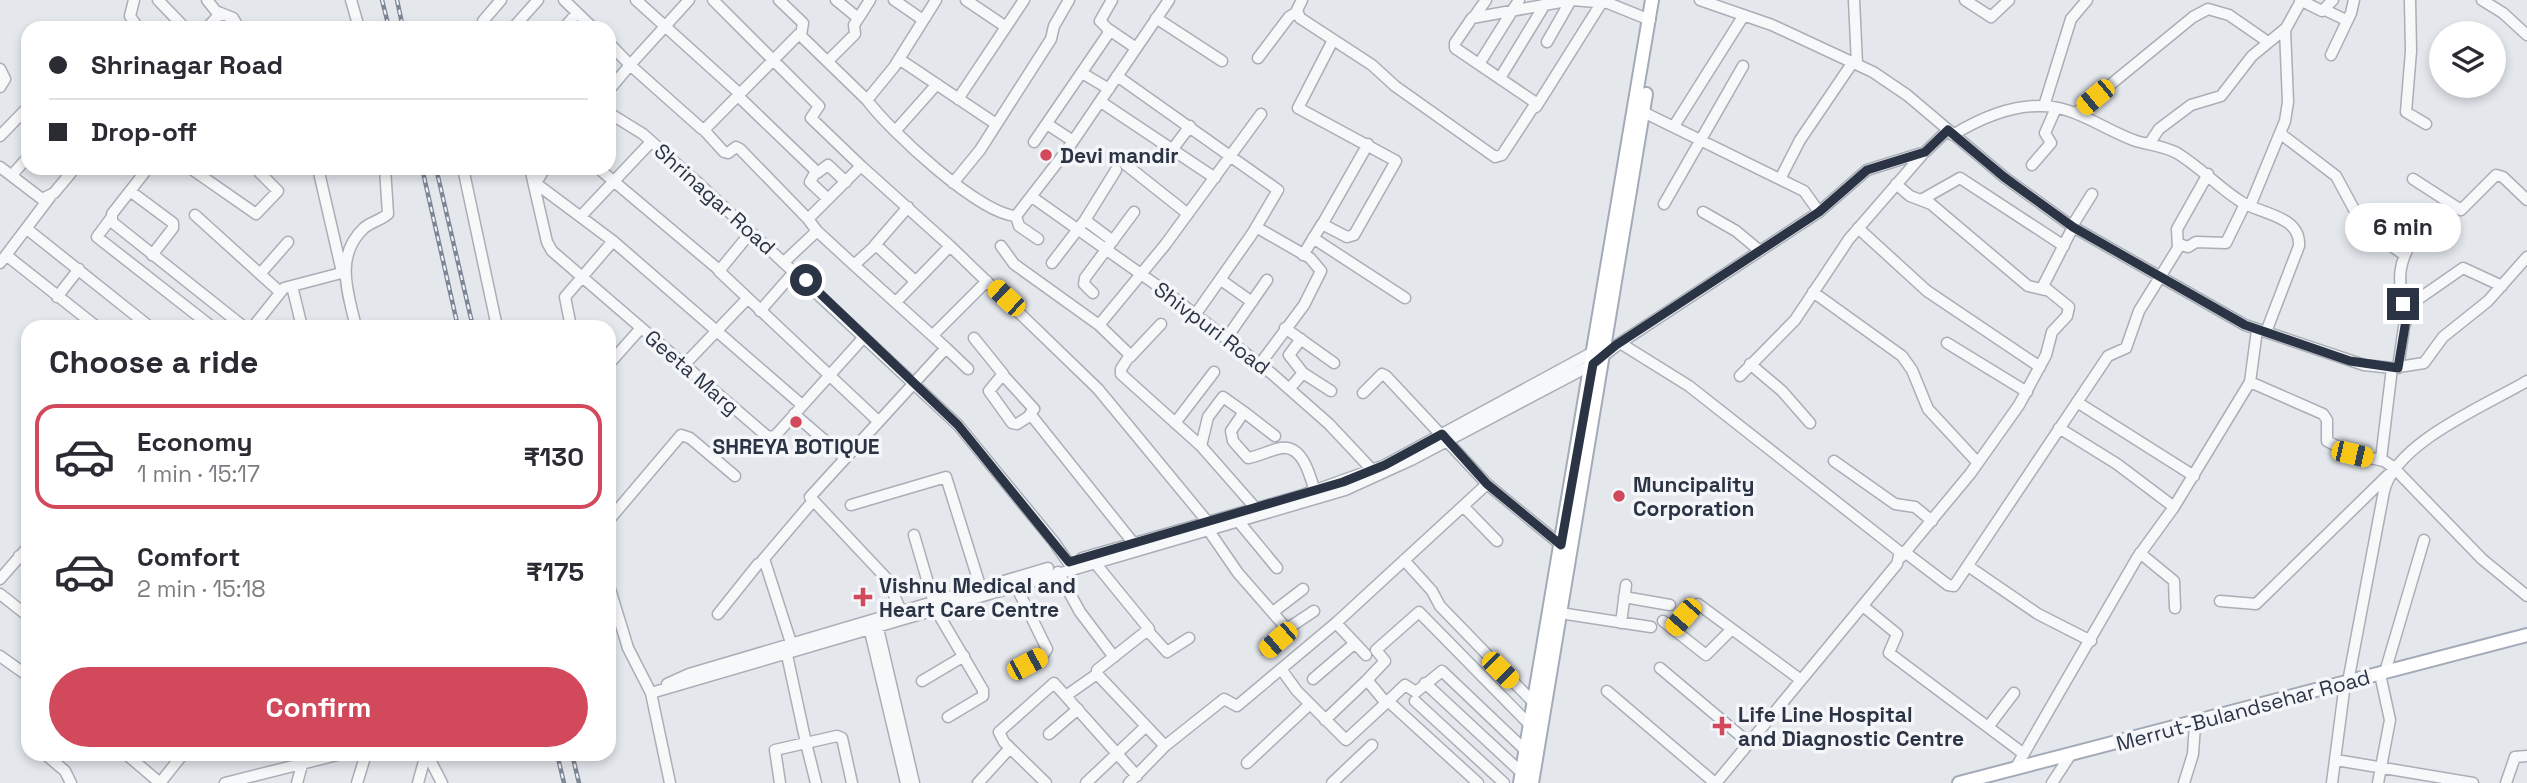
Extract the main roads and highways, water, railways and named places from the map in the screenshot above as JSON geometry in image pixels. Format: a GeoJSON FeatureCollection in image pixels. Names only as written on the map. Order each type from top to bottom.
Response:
{"type":"FeatureCollection","features":[{"type":"Feature","properties":{"kind":"main road"},"geometry":{"type":"LineString","coordinates":[[1639,110],[1652,0]]}},
{"type":"Feature","properties":{"kind":"main road"},"geometry":{"type":"LineString","coordinates":[[1521,778],[1660,0]]}},
{"type":"Feature","properties":{"kind":"main road"},"geometry":{"type":"LineString","coordinates":[[1532,783],[1597,357]]}},
{"type":"Feature","properties":{"kind":"main road","name":"Merrut-Bulandsehar Road"},"geometry":{"type":"LineString","coordinates":[[1959,783],[1996,778],[2015,769],[2527,635]]}},
{"type":"Feature","properties":{"kind":"railway"},"geometry":{"type":"LineString","coordinates":[[382,0],[387,21]]}},
{"type":"Feature","properties":{"kind":"railway"},"geometry":{"type":"LineString","coordinates":[[397,0],[402,21]]}},
{"type":"Feature","properties":{"kind":"railway"},"geometry":{"type":"LineString","coordinates":[[424,175],[456,320]]}},
{"type":"Feature","properties":{"kind":"railway"},"geometry":{"type":"LineString","coordinates":[[438,175],[471,320]]}},
{"type":"Feature","properties":{"kind":"railway"},"geometry":{"type":"LineString","coordinates":[[559,761],[564,783]]}},
{"type":"Feature","properties":{"kind":"railway"},"geometry":{"type":"LineString","coordinates":[[574,761],[579,783]]}},
{"type":"Feature","properties":{"kind":"place","name":"Devi mandir"},"geometry":{"type":"Point","coordinates":[1046,155]}},
{"type":"Feature","properties":{"kind":"place","name":"SHREYA BOTIQUE"},"geometry":{"type":"Point","coordinates":[796,422]}},
{"type":"Feature","properties":{"kind":"place","name":"Muncipality Corporation"},"geometry":{"type":"Point","coordinates":[1619,496]}},
{"type":"Feature","properties":{"kind":"place","name":"Vishnu Medical and Heart Care Centre"},"geometry":{"type":"Point","coordinates":[863,597]}},
{"type":"Feature","properties":{"kind":"place","name":"Life Line Hospital and Diagnostic Centre"},"geometry":{"type":"Point","coordinates":[1722,726]}}]}
